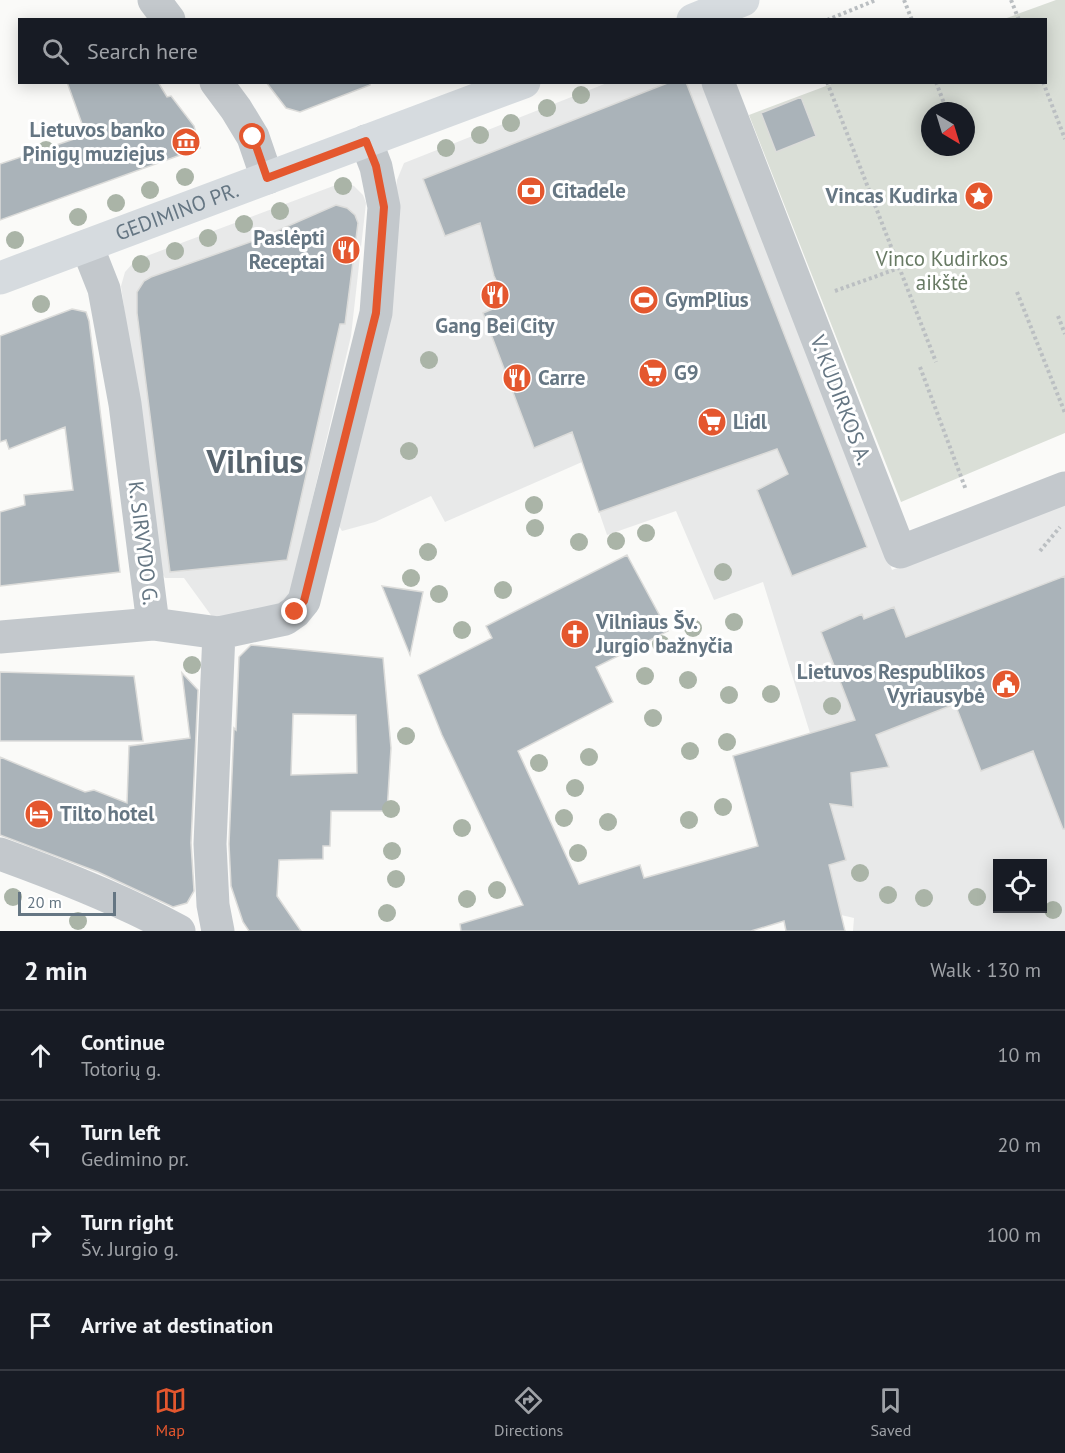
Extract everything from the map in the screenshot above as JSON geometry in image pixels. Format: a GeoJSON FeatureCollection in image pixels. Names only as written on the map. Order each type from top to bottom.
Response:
{"type":"FeatureCollection","features":[{"type":"Feature","properties":{"kind":"main road"},"geometry":{"type":"LineString","coordinates":[[697,18],[743,0]]}},
{"type":"Feature","properties":{"kind":"main road","name":"GEDIMINO PR."},"geometry":{"type":"LineString","coordinates":[[0,278],[519,84]]}},
{"type":"Feature","properties":{"kind":"street"},"geometry":{"type":"LineString","coordinates":[[154,0],[168,18]]}},
{"type":"Feature","properties":{"kind":"street"},"geometry":{"type":"LineString","coordinates":[[217,84],[253,137],[267,178]]}},
{"type":"Feature","properties":{"kind":"street","name":"V. KUDIRKOS A."},"geometry":{"type":"LineString","coordinates":[[719,84],[900,552],[1065,488]]}},
{"type":"Feature","properties":{"kind":"street","name":"K. SIRVYDO G."},"geometry":{"type":"LineString","coordinates":[[87,246],[104,289],[125,404],[153,624],[219,633],[285,619],[304,601],[376,313],[384,207],[376,166],[366,141]]}},
{"type":"Feature","properties":{"kind":"street"},"geometry":{"type":"LineString","coordinates":[[0,636],[153,624]]}},
{"type":"Feature","properties":{"kind":"street"},"geometry":{"type":"LineString","coordinates":[[218,931],[213,905],[210,844],[219,633]]}},
{"type":"Feature","properties":{"kind":"street"},"geometry":{"type":"LineString","coordinates":[[0,854],[141,910],[179,931]]}},
{"type":"Feature","properties":{"kind":"path"},"geometry":{"type":"LineString","coordinates":[[832,18],[876,0]]}},
{"type":"Feature","properties":{"kind":"path"},"geometry":{"type":"LineString","coordinates":[[904,0],[911,18]]}},
{"type":"Feature","properties":{"kind":"path"},"geometry":{"type":"LineString","coordinates":[[1011,0],[1018,18]]}},
{"type":"Feature","properties":{"kind":"path"},"geometry":{"type":"LineString","coordinates":[[828,84],[936,362]]}},
{"type":"Feature","properties":{"kind":"path"},"geometry":{"type":"LineString","coordinates":[[937,84],[944,102]]}},
{"type":"Feature","properties":{"kind":"path"},"geometry":{"type":"LineString","coordinates":[[1044,84],[1065,139]]}},
{"type":"Feature","properties":{"kind":"path"},"geometry":{"type":"LineString","coordinates":[[804,303],[898,268]]}},
{"type":"Feature","properties":{"kind":"path"},"geometry":{"type":"LineString","coordinates":[[1017,292],[1065,413]]}},
{"type":"Feature","properties":{"kind":"path"},"geometry":{"type":"LineString","coordinates":[[1058,316],[1065,334]]}},
{"type":"Feature","properties":{"kind":"path"},"geometry":{"type":"LineString","coordinates":[[920,367],[978,522]]}},
{"type":"Feature","properties":{"kind":"path"},"geometry":{"type":"LineString","coordinates":[[1040,551],[1060,527]]}},
{"type":"Feature","properties":{"kind":"shaded area"},"geometry":{"type":"Polygon","coordinates":[[[604,84],[702,84],[818,374],[892,570],[1065,504],[1065,931],[853,931],[854,918],[841,915],[828,865],[846,859],[763,582],[714,600],[676,511],[607,535],[582,462],[445,522],[431,496],[375,522],[342,531],[336,521],[380,324],[397,180],[404,163],[604,84]]]}},
{"type":"Feature","properties":{"kind":"shaded area"},"geometry":{"type":"Polygon","coordinates":[[[344,182],[354,186],[363,195],[366,203],[351,336],[289,598],[286,607],[213,618],[184,578],[165,578],[160,570],[121,286],[125,272],[133,263],[144,257],[344,182]]]}},
{"type":"Feature","properties":{"kind":"green space","name":"Vinco Kudirkos aikštė"},"geometry":{"type":"Polygon","coordinates":[[[1056,0],[1065,0],[1065,433],[901,502],[749,115],[831,84],[1047,84],[1047,18],[1007,18],[1056,0]]]}},
{"type":"Feature","properties":{"kind":"building"},"geometry":{"type":"Polygon","coordinates":[[[68,84],[159,84],[167,97],[171,96],[194,126],[200,148],[0,220],[0,164],[86,135],[68,84]]]}},
{"type":"Feature","properties":{"kind":"building"},"geometry":{"type":"Polygon","coordinates":[[[268,84],[370,84],[300,112],[286,108],[268,84]]]}},
{"type":"Feature","properties":{"kind":"building","name":"G9"},"geometry":{"type":"Polygon","coordinates":[[[665,84],[687,84],[867,547],[792,576],[757,490],[788,474],[777,449],[599,512],[572,432],[534,448],[483,313],[507,303],[494,276],[480,223],[445,236],[423,179],[665,84]]]}},
{"type":"Feature","properties":{"kind":"building"},"geometry":{"type":"Polygon","coordinates":[[[801,97],[816,136],[776,152],[761,113],[801,97]]]}},
{"type":"Feature","properties":{"kind":"building"},"geometry":{"type":"Polygon","coordinates":[[[336,205],[347,208],[355,215],[358,223],[345,324],[340,324],[287,560],[170,572],[137,313],[137,292],[144,281],[151,277],[256,240],[336,205]]]}},
{"type":"Feature","properties":{"kind":"building"},"geometry":{"type":"Polygon","coordinates":[[[72,309],[86,312],[89,321],[120,572],[0,586],[0,512],[25,505],[24,495],[73,490],[65,427],[9,449],[6,440],[0,442],[0,336],[72,309]]]}},
{"type":"Feature","properties":{"kind":"building"},"geometry":{"type":"Polygon","coordinates":[[[627,555],[668,631],[596,667],[613,702],[518,751],[579,884],[640,865],[644,878],[758,846],[733,756],[855,720],[821,632],[862,614],[864,619],[894,607],[906,637],[1065,576],[1065,829],[1063,829],[1033,751],[981,771],[955,704],[876,735],[889,767],[851,773],[853,807],[830,804],[846,860],[829,865],[845,931],[786,931],[784,921],[751,931],[461,931],[460,924],[523,905],[442,735],[418,675],[492,638],[486,626],[627,555]]]}},
{"type":"Feature","properties":{"kind":"building"},"geometry":{"type":"Polygon","coordinates":[[[382,586],[423,592],[410,655],[382,586]]]}},
{"type":"Feature","properties":{"kind":"building"},"geometry":{"type":"Polygon","coordinates":[[[251,645],[383,658],[391,748],[387,811],[331,811],[330,846],[323,846],[323,859],[279,860],[277,896],[301,931],[249,931],[243,922],[231,886],[229,844],[239,657],[251,645]],[[293,714],[291,775],[357,773],[356,715],[293,714]]]}},
{"type":"Feature","properties":{"kind":"building"},"geometry":{"type":"Polygon","coordinates":[[[0,672],[134,676],[143,741],[0,741],[0,672]]]}},
{"type":"Feature","properties":{"kind":"building"},"geometry":{"type":"Polygon","coordinates":[[[182,673],[198,690],[191,843],[194,891],[187,903],[173,907],[98,872],[0,835],[0,757],[85,792],[94,790],[127,803],[129,746],[190,738],[182,673]]]}},
{"type":"Feature","properties":{"kind":"place","name":"Lietuvos banko Pinigų muziejus"},"geometry":{"type":"Point","coordinates":[186,142]}},
{"type":"Feature","properties":{"kind":"place","name":"Citadele"},"geometry":{"type":"Point","coordinates":[531,191]}},
{"type":"Feature","properties":{"kind":"place","name":"Vincas Kudirka"},"geometry":{"type":"Point","coordinates":[979,196]}},
{"type":"Feature","properties":{"kind":"place","name":"Paslėpti Receptai"},"geometry":{"type":"Point","coordinates":[346,250]}},
{"type":"Feature","properties":{"kind":"place","name":"Gang Bei City"},"geometry":{"type":"Point","coordinates":[495,295]}},
{"type":"Feature","properties":{"kind":"place","name":"GymPlius"},"geometry":{"type":"Point","coordinates":[644,300]}},
{"type":"Feature","properties":{"kind":"place","name":"G9"},"geometry":{"type":"Point","coordinates":[653,373]}},
{"type":"Feature","properties":{"kind":"place","name":"Carre"},"geometry":{"type":"Point","coordinates":[517,378]}},
{"type":"Feature","properties":{"kind":"place","name":"Lidl"},"geometry":{"type":"Point","coordinates":[712,422]}},
{"type":"Feature","properties":{"kind":"place","name":"Vilniaus Šv. Jurgio bažnyčia"},"geometry":{"type":"Point","coordinates":[575,634]}},
{"type":"Feature","properties":{"kind":"place","name":"Lietuvos Respublikos Vyriausybė"},"geometry":{"type":"Point","coordinates":[1006,684]}},
{"type":"Feature","properties":{"kind":"place","name":"Tilto hotel"},"geometry":{"type":"Point","coordinates":[39,814]}},
{"type":"Feature","properties":{"kind":"district","name":"Vilnius"},"geometry":{"type":"Point","coordinates":[255,461]}},
{"type":"Feature","properties":{"kind":"route"},"geometry":{"type":"LineString","coordinates":[[253,137],[267,178],[366,141],[376,166],[384,207],[376,313],[304,601],[295,612]]}}]}
